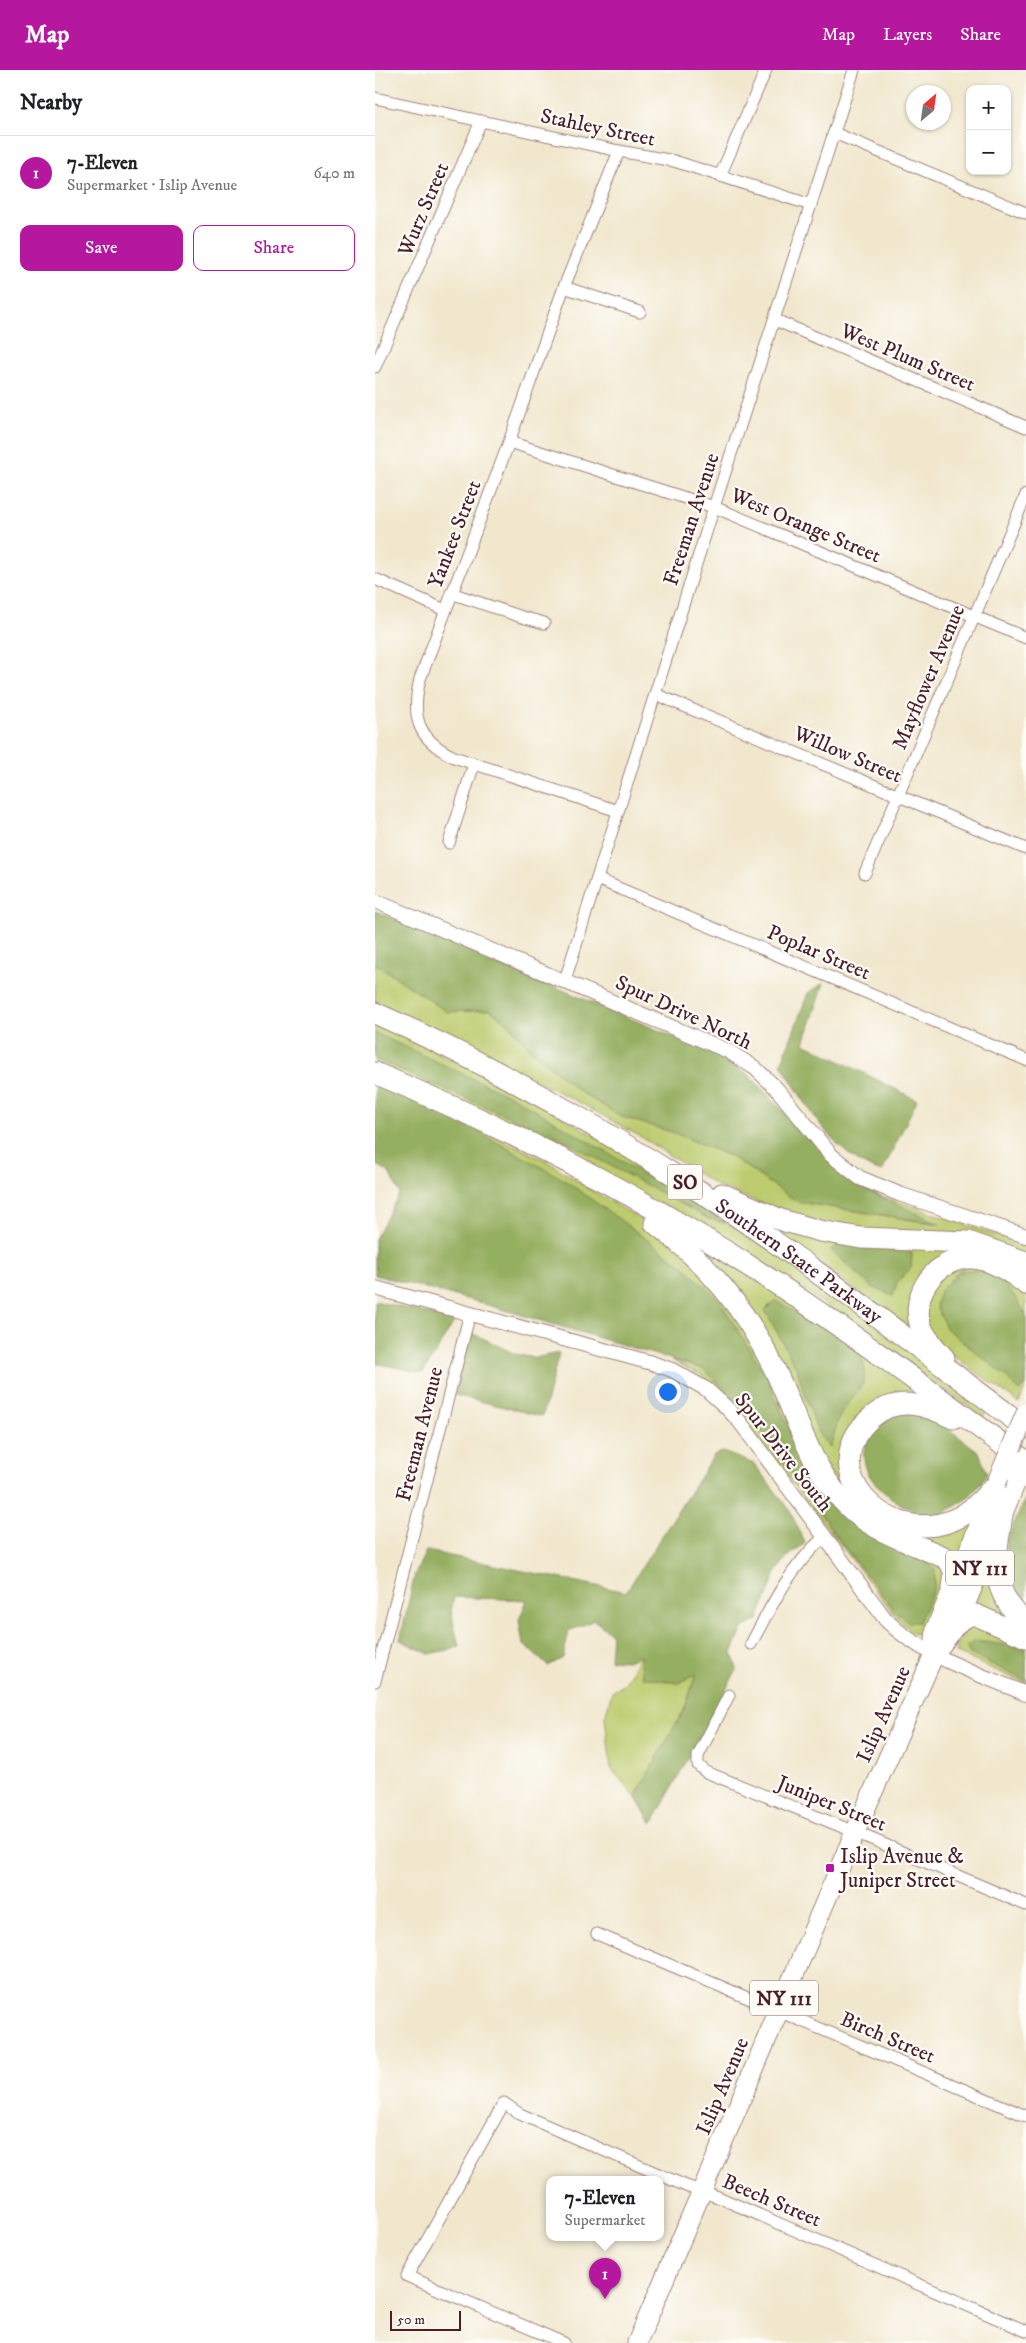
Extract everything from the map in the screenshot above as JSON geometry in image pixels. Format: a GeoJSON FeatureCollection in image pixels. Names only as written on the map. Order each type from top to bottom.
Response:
{"type":"FeatureCollection","features":[{"type":"Feature","properties":{"kind":"highway","name":"Southern State Parkway"},"geometry":{"type":"LineString","coordinates":[[375,1013],[467,1057],[629,1147],[756,1229],[1026,1428]]}},
{"type":"Feature","properties":{"kind":"highway","name":"Southern State Parkway"},"geometry":{"type":"LineString","coordinates":[[375,1072],[544,1151],[683,1226],[756,1271],[902,1369],[996,1440],[1023,1466]]}},
{"type":"Feature","properties":{"kind":"highway"},"geometry":{"type":"LineString","coordinates":[[629,1147],[738,1202],[781,1220],[820,1231],[861,1238],[969,1242],[1026,1262]]}},
{"type":"Feature","properties":{"kind":"highway"},"geometry":{"type":"LineString","coordinates":[[544,1151],[655,1223],[685,1246],[713,1274],[738,1305],[758,1336],[775,1369],[819,1471],[835,1494],[853,1512],[877,1528],[946,1558],[952,1564],[955,1573],[953,1588]]}},
{"type":"Feature","properties":{"kind":"highway"},"geometry":{"type":"LineString","coordinates":[[971,1388],[930,1343],[921,1327],[918,1311],[920,1296],[928,1280],[940,1268],[955,1260],[973,1258],[1009,1270],[1026,1284]]}},
{"type":"Feature","properties":{"kind":"highway"},"geometry":{"type":"LineString","coordinates":[[996,1440],[930,1407],[912,1403],[895,1405],[880,1411],[866,1422],[856,1436],[850,1453],[851,1472],[857,1489],[869,1506],[900,1524],[938,1525],[953,1520],[969,1511],[996,1484]]}},
{"type":"Feature","properties":{"kind":"highway"},"geometry":{"type":"LineString","coordinates":[[1003,1515],[995,1560],[997,1577],[1003,1596],[1012,1611],[1026,1623]]}},
{"type":"Feature","properties":{"kind":"highway"},"geometry":{"type":"LineString","coordinates":[[957,1622],[969,1615],[977,1615],[1026,1637]]}},
{"type":"Feature","properties":{"kind":"main road","name":"Islip Avenue"},"geometry":{"type":"LineString","coordinates":[[934,1655],[936,1628],[1026,1413]]}},
{"type":"Feature","properties":{"kind":"main road","name":"Islip Avenue"},"geometry":{"type":"LineString","coordinates":[[637,2343],[855,1832],[934,1655],[957,1622],[1023,1466]]}},
{"type":"Feature","properties":{"kind":"street"},"geometry":{"type":"LineString","coordinates":[[720,176],[766,70]]}},
{"type":"Feature","properties":{"kind":"street","name":"Freeman Avenue"},"geometry":{"type":"LineString","coordinates":[[565,980],[714,507],[855,70]]}},
{"type":"Feature","properties":{"kind":"street","name":"Stahley Street"},"geometry":{"type":"LineString","coordinates":[[375,98],[619,151],[674,161],[811,205]]}},
{"type":"Feature","properties":{"kind":"street","name":"Wurz Street"},"geometry":{"type":"LineString","coordinates":[[375,367],[481,121]]}},
{"type":"Feature","properties":{"kind":"street"},"geometry":{"type":"LineString","coordinates":[[834,133],[1026,213]]}},
{"type":"Feature","properties":{"kind":"street","name":"Yankee Street"},"geometry":{"type":"LineString","coordinates":[[618,811],[474,764],[440,750],[427,737],[419,724],[415,711],[420,679],[451,593],[509,442],[565,286],[619,151]]}},
{"type":"Feature","properties":{"kind":"street"},"geometry":{"type":"LineString","coordinates":[[565,286],[639,312]]}},
{"type":"Feature","properties":{"kind":"street","name":"West Plum Street"},"geometry":{"type":"LineString","coordinates":[[775,320],[1026,427]]}},
{"type":"Feature","properties":{"kind":"street","name":"West Orange Street"},"geometry":{"type":"LineString","coordinates":[[509,442],[714,507],[1026,638]]}},
{"type":"Feature","properties":{"kind":"street","name":"Mayflower Avenue"},"geometry":{"type":"LineString","coordinates":[[865,874],[900,796],[1026,494]]}},
{"type":"Feature","properties":{"kind":"street"},"geometry":{"type":"LineString","coordinates":[[375,579],[445,610]]}},
{"type":"Feature","properties":{"kind":"street"},"geometry":{"type":"LineString","coordinates":[[451,593],[544,622]]}},
{"type":"Feature","properties":{"kind":"street","name":"Willow Street"},"geometry":{"type":"LineString","coordinates":[[655,694],[1026,849]]}},
{"type":"Feature","properties":{"kind":"street"},"geometry":{"type":"LineString","coordinates":[[449,843],[474,764]]}},
{"type":"Feature","properties":{"kind":"street","name":"Poplar Street"},"geometry":{"type":"LineString","coordinates":[[597,879],[1026,1060]]}},
{"type":"Feature","properties":{"kind":"street","name":"Spur Drive North"},"geometry":{"type":"LineString","coordinates":[[375,901],[565,980],[728,1051],[745,1061],[776,1088],[831,1155],[859,1178],[899,1194],[1026,1236]]}},
{"type":"Feature","properties":{"kind":"street","name":"Spur Drive South"},"geometry":{"type":"LineString","coordinates":[[375,1288],[652,1363],[672,1370],[706,1389],[740,1422],[886,1620],[901,1635],[934,1655],[1026,1694]]}},
{"type":"Feature","properties":{"kind":"street","name":"Freeman Avenue"},"geometry":{"type":"LineString","coordinates":[[375,1681],[470,1313]]}},
{"type":"Feature","properties":{"kind":"street"},"geometry":{"type":"LineString","coordinates":[[751,1644],[783,1583],[810,1549],[824,1537]]}},
{"type":"Feature","properties":{"kind":"street","name":"Juniper Street"},"geometry":{"type":"LineString","coordinates":[[729,1695],[698,1756],[698,1765],[706,1772],[855,1832],[1026,1905]]}},
{"type":"Feature","properties":{"kind":"street","name":"Birch Street"},"geometry":{"type":"LineString","coordinates":[[597,1934],[1026,2116]]}},
{"type":"Feature","properties":{"kind":"street","name":"Beech Street"},"geometry":{"type":"LineString","coordinates":[[564,2343],[407,2276],[504,2104],[526,2116],[663,2176]]}},
{"type":"Feature","properties":{"kind":"street","name":"Beech Street"},"geometry":{"type":"LineString","coordinates":[[664,2176],[1026,2331]]}},
{"type":"Feature","properties":{"kind":"green space"},"geometry":{"type":"Polygon","coordinates":[[[375,911],[712,1053],[750,1076],[851,1183],[940,1224],[798,1202],[730,1156],[672,1132],[622,1117],[580,1092],[530,1049],[509,1024],[490,1010],[447,1012],[375,963],[375,911]]]}},
{"type":"Feature","properties":{"kind":"green space"},"geometry":{"type":"Polygon","coordinates":[[[375,963],[404,982],[465,1012],[481,1009],[490,1010],[509,1024],[530,1049],[622,1117],[672,1132],[730,1156],[798,1202],[937,1224],[870,1192],[1026,1245],[1026,1255],[823,1227],[719,1187],[641,1137],[577,1101],[375,1003],[375,963]]]}},
{"type":"Feature","properties":{"kind":"green space"},"geometry":{"type":"Polygon","coordinates":[[[824,983],[804,1043],[917,1100],[882,1172],[865,1165],[836,1142],[811,1111],[781,1064],[808,993],[824,983]]]}},
{"type":"Feature","properties":{"kind":"green space"},"geometry":{"type":"Polygon","coordinates":[[[375,1022],[552,1111],[683,1191],[787,1261],[988,1409],[983,1417],[809,1293],[686,1217],[375,1064],[375,1022]]]}},
{"type":"Feature","properties":{"kind":"green space"},"geometry":{"type":"Polygon","coordinates":[[[375,1033],[515,1098],[726,1223],[709,1219],[565,1141],[375,1059],[375,1033]]]}},
{"type":"Feature","properties":{"kind":"green space"},"geometry":{"type":"Polygon","coordinates":[[[375,1083],[431,1106],[563,1179],[681,1264],[719,1300],[767,1377],[803,1462],[831,1502],[924,1559],[935,1569],[934,1589],[919,1622],[909,1622],[896,1612],[843,1545],[747,1411],[704,1369],[471,1300],[375,1275],[375,1239],[400,1193],[388,1171],[375,1164],[375,1083]]]}},
{"type":"Feature","properties":{"kind":"green space"},"geometry":{"type":"Polygon","coordinates":[[[431,1106],[549,1162],[586,1187],[647,1223],[691,1258],[758,1345],[809,1461],[950,1573],[926,1629],[923,1628],[917,1634],[912,1633],[894,1614],[722,1392],[703,1376],[671,1360],[704,1369],[747,1411],[843,1545],[896,1612],[909,1622],[803,1462],[767,1377],[431,1106]]]}},
{"type":"Feature","properties":{"kind":"green space"},"geometry":{"type":"Polygon","coordinates":[[[764,1224],[953,1244],[951,1254],[911,1328],[897,1320],[764,1224]]]}},
{"type":"Feature","properties":{"kind":"green space"},"geometry":{"type":"Polygon","coordinates":[[[846,1239],[901,1246],[912,1253],[911,1268],[897,1282],[893,1296],[872,1287],[831,1250],[846,1239]]]}},
{"type":"Feature","properties":{"kind":"green space"},"geometry":{"type":"Polygon","coordinates":[[[704,1249],[810,1314],[922,1392],[919,1397],[880,1404],[855,1423],[846,1449],[849,1478],[864,1504],[890,1523],[925,1529],[968,1517],[970,1522],[976,1524],[961,1559],[873,1517],[846,1497],[833,1483],[812,1449],[781,1373],[766,1342],[741,1302],[701,1254],[704,1249]]]}},
{"type":"Feature","properties":{"kind":"green space"},"geometry":{"type":"Polygon","coordinates":[[[982,1262],[1026,1292],[1026,1386],[1019,1403],[939,1345],[926,1327],[925,1290],[936,1275],[982,1262]]]}},
{"type":"Feature","properties":{"kind":"green space"},"geometry":{"type":"Polygon","coordinates":[[[980,1270],[996,1278],[1014,1295],[1026,1316],[1026,1385],[1019,1391],[1008,1378],[946,1328],[936,1305],[940,1291],[959,1271],[980,1270]]]}},
{"type":"Feature","properties":{"kind":"green space"},"geometry":{"type":"Polygon","coordinates":[[[775,1300],[859,1350],[864,1363],[864,1382],[844,1408],[830,1448],[818,1433],[796,1367],[765,1310],[775,1300]]]}},
{"type":"Feature","properties":{"kind":"green space"},"geometry":{"type":"Polygon","coordinates":[[[375,1301],[455,1320],[423,1373],[375,1363],[375,1301]]]}},
{"type":"Feature","properties":{"kind":"green space"},"geometry":{"type":"Polygon","coordinates":[[[470,1332],[515,1354],[534,1358],[559,1353],[543,1414],[540,1416],[455,1395],[470,1332]]]}},
{"type":"Feature","properties":{"kind":"green space"},"geometry":{"type":"Polygon","coordinates":[[[900,1409],[931,1416],[979,1452],[987,1474],[975,1490],[962,1502],[928,1519],[885,1493],[869,1475],[865,1464],[864,1452],[867,1440],[877,1419],[900,1409]]]}},
{"type":"Feature","properties":{"kind":"green space"},"geometry":{"type":"Polygon","coordinates":[[[723,1452],[754,1464],[789,1509],[805,1543],[785,1559],[775,1575],[758,1620],[743,1628],[732,1653],[737,1669],[652,1824],[635,1797],[684,1710],[696,1674],[678,1683],[643,1677],[640,1656],[627,1661],[610,1660],[612,1634],[594,1620],[569,1631],[563,1658],[548,1666],[523,1644],[519,1620],[527,1600],[454,1597],[451,1611],[459,1647],[429,1654],[400,1640],[415,1574],[426,1551],[626,1592],[714,1455],[723,1452]]]}},
{"type":"Feature","properties":{"kind":"green space"},"geometry":{"type":"Polygon","coordinates":[[[1026,1498],[1026,1603],[1005,1581],[1006,1541],[1026,1498]]]}},
{"type":"Feature","properties":{"kind":"green space"},"geometry":{"type":"Polygon","coordinates":[[[986,1562],[1015,1619],[973,1609],[986,1562]]]}},
{"type":"Feature","properties":{"kind":"green space"},"geometry":{"type":"Polygon","coordinates":[[[970,1619],[1026,1640],[1026,1684],[957,1653],[956,1650],[970,1619]]]}},
{"type":"Feature","properties":{"kind":"green space"},"geometry":{"type":"Polygon","coordinates":[[[976,1641],[1026,1648],[1026,1681],[969,1653],[967,1646],[976,1641]]]}},
{"type":"Feature","properties":{"kind":"green space"},"geometry":{"type":"Polygon","coordinates":[[[640,1655],[678,1683],[697,1674],[684,1710],[635,1797],[611,1768],[605,1717],[612,1692],[625,1684],[640,1655]]]}},
{"type":"Feature","properties":{"kind":"place","name":"Islip Avenue & Juniper Street"},"geometry":{"type":"Point","coordinates":[830,1868]}},
{"type":"Feature","properties":{"kind":"place","name":"7-Eleven"},"geometry":{"type":"Point","coordinates":[605,2299]}}]}
